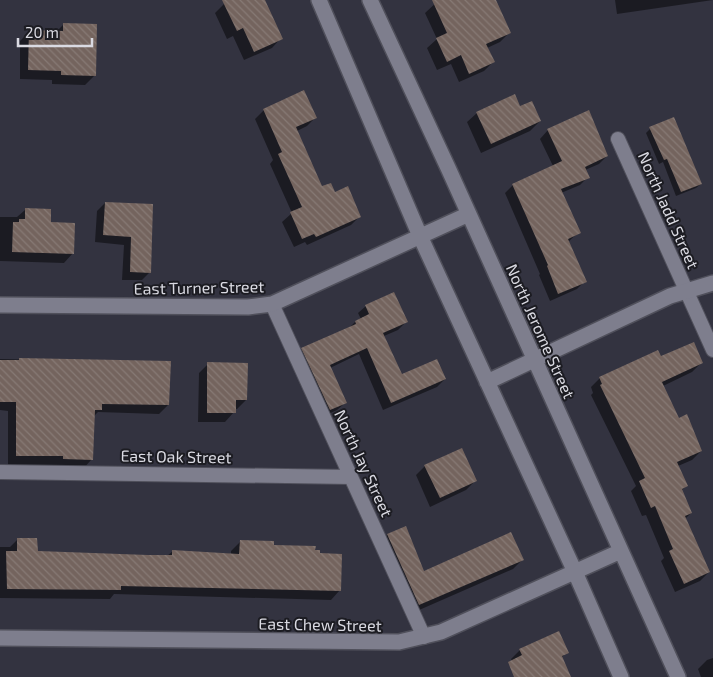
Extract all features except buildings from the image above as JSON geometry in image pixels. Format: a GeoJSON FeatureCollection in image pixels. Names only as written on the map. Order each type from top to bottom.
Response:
{"type":"FeatureCollection","features":[{"type":"Feature","properties":{"kind":"street"},"geometry":{"type":"LineString","coordinates":[[319,0],[420,236],[622,677]]}},
{"type":"Feature","properties":{"kind":"street","name":"North Jerome Street"},"geometry":{"type":"LineString","coordinates":[[370,0],[678,677]]}},
{"type":"Feature","properties":{"kind":"street","name":"East Turner Street"},"geometry":{"type":"LineString","coordinates":[[0,305],[248,307],[272,304],[469,214]]}},
{"type":"Feature","properties":{"kind":"street"},"geometry":{"type":"LineString","coordinates":[[487,382],[670,296],[713,283]]}},
{"type":"Feature","properties":{"kind":"street","name":"East Chew Street"},"geometry":{"type":"LineString","coordinates":[[0,638],[399,642],[441,632],[621,551]]}},
{"type":"Feature","properties":{"kind":"lane","name":"North Jadd Street"},"geometry":{"type":"LineString","coordinates":[[618,139],[713,350]]}},
{"type":"Feature","properties":{"kind":"lane","name":"North Jay Street"},"geometry":{"type":"LineString","coordinates":[[272,304],[424,637]]}},
{"type":"Feature","properties":{"kind":"lane","name":"East Oak Street"},"geometry":{"type":"LineString","coordinates":[[0,472],[351,477]]}}]}
